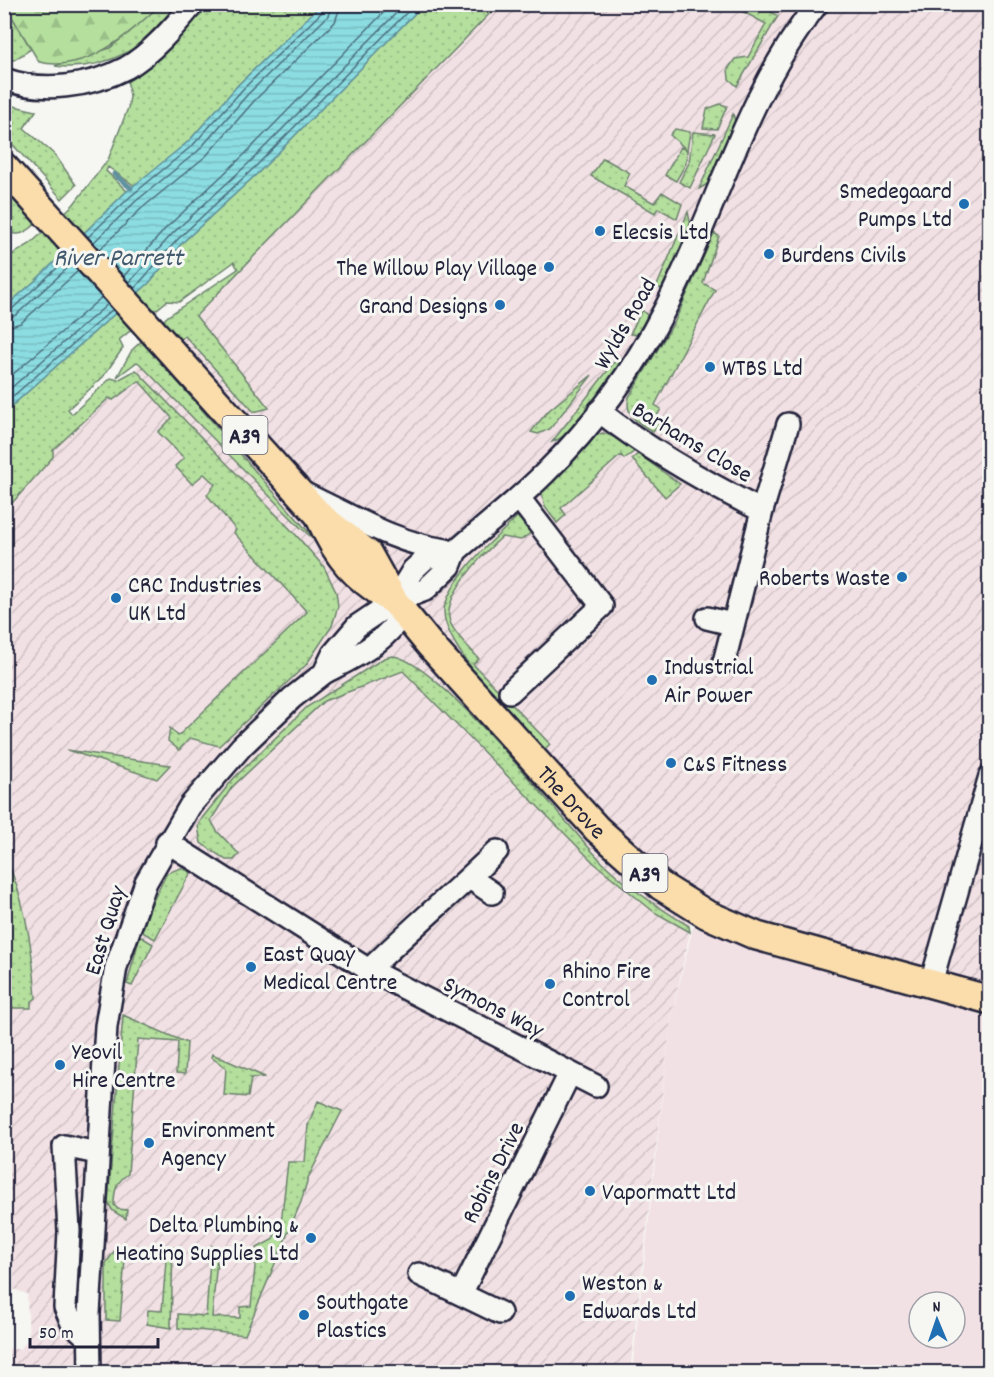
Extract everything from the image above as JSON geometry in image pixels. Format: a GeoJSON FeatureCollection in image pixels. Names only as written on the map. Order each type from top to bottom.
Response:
{"type":"FeatureCollection","features":[{"type":"Feature","properties":{"kind":"main road","name":"A39"},"geometry":{"type":"LineString","coordinates":[[4,167],[294,489],[320,516],[368,554],[394,602]]}},
{"type":"Feature","properties":{"kind":"main road","name":"The Drove"},"geometry":{"type":"LineString","coordinates":[[394,602],[449,667],[597,829],[623,854],[670,892],[706,914],[757,936],[990,1000]]}},
{"type":"Feature","properties":{"kind":"street"},"geometry":{"type":"LineString","coordinates":[[4,79],[39,87],[68,85],[93,80],[126,68],[151,48],[194,4]]}},
{"type":"Feature","properties":{"kind":"street","name":"Wylds Road"},"geometry":{"type":"LineString","coordinates":[[394,602],[425,590],[450,566],[456,551],[548,471],[627,375],[667,306],[709,206],[776,61],[817,4]]}},
{"type":"Feature","properties":{"kind":"street","name":"Barhams Close"},"geometry":{"type":"LineString","coordinates":[[599,411],[623,430],[696,477],[762,511]]}},
{"type":"Feature","properties":{"kind":"street","name":"Barhams Close"},"geometry":{"type":"LineString","coordinates":[[724,662],[762,511],[788,424]]}},
{"type":"Feature","properties":{"kind":"street"},"geometry":{"type":"LineString","coordinates":[[294,489],[414,544],[456,551]]}},
{"type":"Feature","properties":{"kind":"street"},"geometry":{"type":"LineString","coordinates":[[510,692],[602,606],[519,498]]}},
{"type":"Feature","properties":{"kind":"street","name":"East Quay"},"geometry":{"type":"LineString","coordinates":[[90,1372],[89,1339],[97,1153],[106,1026],[116,967],[146,882],[167,842],[208,783],[242,746],[292,698],[324,673],[333,654],[357,626],[394,602]]}},
{"type":"Feature","properties":{"kind":"street"},"geometry":{"type":"LineString","coordinates":[[707,618],[732,624]]}},
{"type":"Feature","properties":{"kind":"street"},"geometry":{"type":"LineString","coordinates":[[932,983],[990,776]]}},
{"type":"Feature","properties":{"kind":"street","name":"Symons Way"},"geometry":{"type":"LineString","coordinates":[[167,842],[369,970],[596,1086]]}},
{"type":"Feature","properties":{"kind":"street"},"geometry":{"type":"LineString","coordinates":[[369,970],[402,936],[470,878],[497,851]]}},
{"type":"Feature","properties":{"kind":"street"},"geometry":{"type":"LineString","coordinates":[[470,878],[492,893]]}},
{"type":"Feature","properties":{"kind":"street","name":"Robins Drive"},"geometry":{"type":"LineString","coordinates":[[460,1294],[570,1073]]}},
{"type":"Feature","properties":{"kind":"street"},"geometry":{"type":"LineString","coordinates":[[89,1339],[72,1323],[65,1307],[69,1231],[64,1146],[97,1153]]}},
{"type":"Feature","properties":{"kind":"street"},"geometry":{"type":"LineString","coordinates":[[419,1274],[500,1313]]}},
{"type":"Feature","properties":{"kind":"shaded area"},"geometry":{"type":"Polygon","coordinates":[[[498,5],[989,5],[989,986],[741,919],[702,898],[689,926],[690,932],[671,1019],[630,1372],[5,1372],[5,1349],[20,1349],[29,1339],[27,1294],[5,1286],[5,1061],[12,1007],[31,1002],[36,998],[34,959],[24,915],[5,857],[4,494],[136,371],[137,366],[155,356],[196,317],[498,5]]]}},
{"type":"Feature","properties":{"kind":"shaded area"},"geometry":{"type":"Polygon","coordinates":[[[693,927],[989,1015],[989,1372],[632,1372],[671,1019],[693,927]]]}},
{"type":"Feature","properties":{"kind":"green space"},"geometry":{"type":"Polygon","coordinates":[[[5,4],[31,49],[14,60],[5,58],[5,4]]]}},
{"type":"Feature","properties":{"kind":"green space"},"geometry":{"type":"Polygon","coordinates":[[[5,5],[160,5],[106,49],[74,62],[57,64],[39,62],[5,5]]]}},
{"type":"Feature","properties":{"kind":"green space"},"geometry":{"type":"Polygon","coordinates":[[[160,5],[179,5],[155,33],[125,53],[92,65],[55,66],[110,48],[160,5]]]}},
{"type":"Feature","properties":{"kind":"green space"},"geometry":{"type":"Polygon","coordinates":[[[202,5],[321,5],[238,85],[189,141],[135,186],[108,167],[106,171],[127,191],[35,281],[5,307],[5,259],[30,244],[73,205],[108,160],[128,108],[130,97],[127,78],[202,5]]]}},
{"type":"Feature","properties":{"kind":"green space"},"geometry":{"type":"Polygon","coordinates":[[[423,5],[498,5],[196,316],[269,408],[254,412],[185,336],[155,356],[318,543],[140,364],[137,362],[117,377],[132,350],[168,316],[238,269],[234,262],[179,302],[167,301],[119,340],[123,348],[103,377],[68,409],[72,414],[111,378],[118,380],[136,370],[296,535],[324,567],[336,592],[338,606],[332,626],[306,665],[219,746],[190,738],[179,750],[168,741],[170,728],[178,736],[307,612],[234,533],[236,530],[207,495],[215,484],[204,474],[192,484],[175,466],[184,458],[158,432],[172,418],[139,381],[113,400],[109,398],[53,450],[53,457],[5,511],[5,412],[149,283],[182,243],[260,171],[423,5]]]}},
{"type":"Feature","properties":{"kind":"green space"},"geometry":{"type":"Polygon","coordinates":[[[731,5],[760,5],[778,16],[737,86],[729,79],[728,69],[735,59],[748,57],[766,24],[731,5]]]}},
{"type":"Feature","properties":{"kind":"green space"},"geometry":{"type":"Polygon","coordinates":[[[5,104],[36,111],[24,128],[55,155],[76,185],[62,199],[5,136],[5,104]]]}},
{"type":"Feature","properties":{"kind":"green space"},"geometry":{"type":"Polygon","coordinates":[[[720,104],[727,106],[717,129],[703,128],[707,109],[720,104]]]}},
{"type":"Feature","properties":{"kind":"green space"},"geometry":{"type":"Polygon","coordinates":[[[733,114],[736,125],[709,183],[699,189],[733,114]]]}},
{"type":"Feature","properties":{"kind":"green space"},"geometry":{"type":"Polygon","coordinates":[[[675,129],[690,132],[687,150],[670,135],[675,129]]]}},
{"type":"Feature","properties":{"kind":"green space"},"geometry":{"type":"Polygon","coordinates":[[[693,132],[715,134],[690,188],[679,182],[689,163],[693,132]]]}},
{"type":"Feature","properties":{"kind":"green space"},"geometry":{"type":"Polygon","coordinates":[[[681,147],[687,150],[686,163],[676,181],[665,175],[681,147]]]}},
{"type":"Feature","properties":{"kind":"green space"},"geometry":{"type":"Polygon","coordinates":[[[603,158],[630,173],[624,186],[654,203],[662,192],[682,204],[677,219],[658,208],[655,213],[591,176],[603,158]]]}},
{"type":"Feature","properties":{"kind":"green space"},"geometry":{"type":"Polygon","coordinates":[[[4,191],[37,223],[25,232],[14,234],[5,230],[4,191]]]}},
{"type":"Feature","properties":{"kind":"green space"},"geometry":{"type":"Polygon","coordinates":[[[688,212],[691,226],[664,288],[656,288],[688,212]]]}},
{"type":"Feature","properties":{"kind":"green space"},"geometry":{"type":"Polygon","coordinates":[[[714,233],[719,236],[703,283],[715,290],[655,405],[661,409],[655,419],[660,423],[653,432],[631,414],[628,404],[629,397],[675,321],[714,233]]]}},
{"type":"Feature","properties":{"kind":"green space"},"geometry":{"type":"Polygon","coordinates":[[[642,310],[648,316],[637,335],[630,334],[642,310]]]}},
{"type":"Feature","properties":{"kind":"green space"},"geometry":{"type":"Polygon","coordinates":[[[619,356],[623,362],[591,408],[572,429],[552,442],[619,356]]]}},
{"type":"Feature","properties":{"kind":"green space"},"geometry":{"type":"Polygon","coordinates":[[[592,375],[550,429],[538,434],[531,432],[548,411],[592,375]]]}},
{"type":"Feature","properties":{"kind":"green space"},"geometry":{"type":"Polygon","coordinates":[[[603,433],[617,438],[635,451],[624,459],[621,455],[561,508],[566,515],[557,523],[545,507],[541,491],[589,438],[603,433]]]}},
{"type":"Feature","properties":{"kind":"green space"},"geometry":{"type":"Polygon","coordinates":[[[638,454],[680,484],[665,497],[632,459],[638,454]]]}},
{"type":"Feature","properties":{"kind":"green space"},"geometry":{"type":"Polygon","coordinates":[[[518,516],[532,532],[521,540],[502,537],[485,553],[458,588],[449,611],[450,622],[459,637],[479,659],[473,664],[550,744],[544,750],[499,701],[465,659],[452,639],[445,620],[445,605],[458,580],[476,557],[518,516]]]}},
{"type":"Feature","properties":{"kind":"green space"},"geometry":{"type":"Polygon","coordinates":[[[392,656],[412,664],[439,684],[469,712],[604,864],[645,897],[689,926],[690,932],[654,912],[594,863],[403,671],[324,701],[232,787],[211,820],[217,831],[239,854],[234,860],[226,860],[201,843],[198,826],[234,778],[307,707],[384,658],[392,656]]]}},
{"type":"Feature","properties":{"kind":"green space"},"geometry":{"type":"Polygon","coordinates":[[[67,750],[170,765],[157,779],[67,750]]]}},
{"type":"Feature","properties":{"kind":"green space"},"geometry":{"type":"Polygon","coordinates":[[[5,857],[18,890],[27,926],[36,998],[31,1002],[31,1008],[12,1008],[5,1061],[5,857]]]}},
{"type":"Feature","properties":{"kind":"green space"},"geometry":{"type":"Polygon","coordinates":[[[181,868],[191,872],[155,939],[142,932],[151,905],[167,873],[181,868]]]}},
{"type":"Feature","properties":{"kind":"green space"},"geometry":{"type":"Polygon","coordinates":[[[140,936],[153,944],[132,986],[127,984],[140,936]]]}},
{"type":"Feature","properties":{"kind":"green space"},"geometry":{"type":"Polygon","coordinates":[[[123,1015],[187,1043],[185,1074],[176,1073],[178,1042],[138,1039],[128,1174],[118,1184],[114,1200],[114,1205],[118,1209],[127,1210],[126,1219],[113,1211],[108,1203],[123,1015]]]}},
{"type":"Feature","properties":{"kind":"green space"},"geometry":{"type":"Polygon","coordinates":[[[212,1054],[265,1077],[251,1078],[248,1097],[224,1095],[226,1068],[211,1057],[212,1054]]]}},
{"type":"Feature","properties":{"kind":"green space"},"geometry":{"type":"Polygon","coordinates":[[[318,1101],[342,1111],[308,1178],[301,1202],[245,1335],[178,1328],[178,1314],[206,1316],[211,1246],[218,1247],[212,1317],[240,1318],[240,1307],[251,1306],[257,1248],[272,1240],[281,1223],[288,1162],[305,1162],[308,1125],[318,1101]]]}},
{"type":"Feature","properties":{"kind":"green space"},"geometry":{"type":"Polygon","coordinates":[[[126,1247],[120,1321],[106,1320],[106,1263],[116,1249],[126,1247]]]}},
{"type":"Feature","properties":{"kind":"green space"},"geometry":{"type":"Polygon","coordinates":[[[167,1247],[173,1247],[171,1328],[147,1324],[148,1310],[162,1311],[167,1247]]]}},
{"type":"Feature","properties":{"kind":"water","name":"River Parrett"},"geometry":{"type":"Polygon","coordinates":[[[321,5],[423,5],[260,171],[182,243],[149,283],[5,412],[5,307],[35,281],[127,191],[189,141],[238,85],[321,5]]]}},
{"type":"Feature","properties":{"kind":"waterway"},"geometry":{"type":"LineString","coordinates":[[114,174],[131,188]]}},
{"type":"Feature","properties":{"kind":"place","name":"Smedegaard Pumps Ltd"},"geometry":{"type":"Point","coordinates":[964,204]}},
{"type":"Feature","properties":{"kind":"place","name":"Elecsis Ltd"},"geometry":{"type":"Point","coordinates":[600,231]}},
{"type":"Feature","properties":{"kind":"place","name":"Burdens Civils"},"geometry":{"type":"Point","coordinates":[769,254]}},
{"type":"Feature","properties":{"kind":"place","name":"The Willow Play Village"},"geometry":{"type":"Point","coordinates":[549,267]}},
{"type":"Feature","properties":{"kind":"place","name":"Grand Designs"},"geometry":{"type":"Point","coordinates":[500,305]}},
{"type":"Feature","properties":{"kind":"place","name":"WTBS Ltd"},"geometry":{"type":"Point","coordinates":[710,367]}},
{"type":"Feature","properties":{"kind":"place","name":"Roberts Waste"},"geometry":{"type":"Point","coordinates":[902,577]}},
{"type":"Feature","properties":{"kind":"place","name":"CRC Industries UK Ltd"},"geometry":{"type":"Point","coordinates":[116,598]}},
{"type":"Feature","properties":{"kind":"place","name":"Industrial Air Power"},"geometry":{"type":"Point","coordinates":[652,680]}},
{"type":"Feature","properties":{"kind":"place","name":"C&S Fitness"},"geometry":{"type":"Point","coordinates":[671,763]}},
{"type":"Feature","properties":{"kind":"place","name":"East Quay Medical Centre"},"geometry":{"type":"Point","coordinates":[251,967]}},
{"type":"Feature","properties":{"kind":"place","name":"Rhino Fire Control"},"geometry":{"type":"Point","coordinates":[550,984]}},
{"type":"Feature","properties":{"kind":"place","name":"Yeovil Hire Centre"},"geometry":{"type":"Point","coordinates":[60,1065]}},
{"type":"Feature","properties":{"kind":"place","name":"Environment Agency"},"geometry":{"type":"Point","coordinates":[149,1143]}},
{"type":"Feature","properties":{"kind":"place","name":"Vapormatt Ltd"},"geometry":{"type":"Point","coordinates":[590,1191]}},
{"type":"Feature","properties":{"kind":"place","name":"Delta Plumbing & Heating Supplies Ltd"},"geometry":{"type":"Point","coordinates":[311,1238]}},
{"type":"Feature","properties":{"kind":"place","name":"Weston & Edwards Ltd"},"geometry":{"type":"Point","coordinates":[570,1296]}},
{"type":"Feature","properties":{"kind":"place","name":"Southgate Plastics"},"geometry":{"type":"Point","coordinates":[304,1315]}}]}
